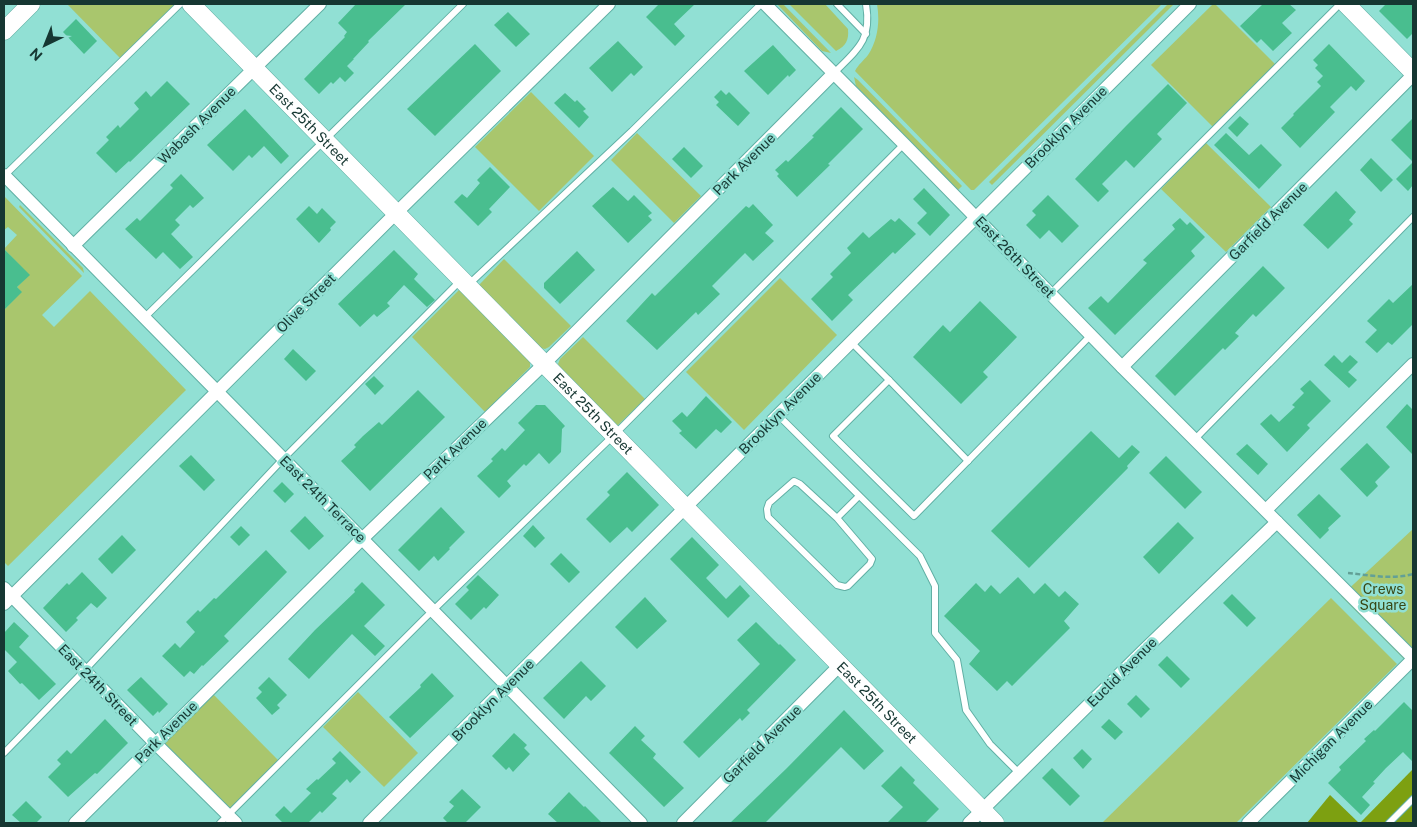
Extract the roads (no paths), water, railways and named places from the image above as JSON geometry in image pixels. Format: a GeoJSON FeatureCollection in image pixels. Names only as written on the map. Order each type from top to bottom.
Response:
{"type":"FeatureCollection","features":[{"type":"Feature","properties":{"kind":"street"},"geometry":{"type":"LineString","coordinates":[[4,31],[31,4]]}},
{"type":"Feature","properties":{"kind":"street","name":"East 25th Street"},"geometry":{"type":"LineString","coordinates":[[191,4],[995,823]]}},
{"type":"Feature","properties":{"kind":"street","name":"Wabash Avenue"},"geometry":{"type":"LineString","coordinates":[[73,246],[320,4]]}},
{"type":"Feature","properties":{"kind":"street","name":"Olive Street"},"geometry":{"type":"LineString","coordinates":[[6,596],[217,392],[609,4]]}},
{"type":"Feature","properties":{"kind":"street","name":"East 26th Street"},"geometry":{"type":"LineString","coordinates":[[765,4],[1051,293],[1091,336],[1277,522]]}},
{"type":"Feature","properties":{"kind":"street","name":"Brooklyn Avenue"},"geometry":{"type":"LineString","coordinates":[[369,823],[1190,4]]}},
{"type":"Feature","properties":{"kind":"street"},"geometry":{"type":"LineString","coordinates":[[1346,4],[1413,74]]}},
{"type":"Feature","properties":{"kind":"street","name":"Park Avenue"},"geometry":{"type":"LineString","coordinates":[[75,823],[362,538],[544,364],[834,73]]}},
{"type":"Feature","properties":{"kind":"street","name":"Garfield Avenue"},"geometry":{"type":"LineString","coordinates":[[1122,366],[1413,74]]}},
{"type":"Feature","properties":{"kind":"street","name":"East 24th Terrace"},"geometry":{"type":"LineString","coordinates":[[4,176],[641,823]]}},
{"type":"Feature","properties":{"kind":"street"},"geometry":{"type":"LineString","coordinates":[[1266,510],[1413,364]]}},
{"type":"Feature","properties":{"kind":"street"},"geometry":{"type":"LineString","coordinates":[[1277,522],[1413,659]]}},
{"type":"Feature","properties":{"kind":"street","name":"Euclid Avenue"},"geometry":{"type":"LineString","coordinates":[[969,823],[1277,522]]}},
{"type":"Feature","properties":{"kind":"street","name":"East 24th Street"},"geometry":{"type":"LineString","coordinates":[[6,596],[84,671],[228,821]]}},
{"type":"Feature","properties":{"kind":"street","name":"Michigan Avenue"},"geometry":{"type":"LineString","coordinates":[[1248,823],[1413,659]]}},
{"type":"Feature","properties":{"kind":"street","name":"Garfield Avenue"},"geometry":{"type":"LineString","coordinates":[[683,823],[841,664]]}},
{"type":"Feature","properties":{"kind":"lane"},"geometry":{"type":"LineString","coordinates":[[4,176],[180,4]]}},
{"type":"Feature","properties":{"kind":"lane"},"geometry":{"type":"LineString","coordinates":[[144,318],[463,4]]}},
{"type":"Feature","properties":{"kind":"lane"},"geometry":{"type":"LineString","coordinates":[[4,753],[84,671],[283,459],[465,282],[632,131],[761,4]]}},
{"type":"Feature","properties":{"kind":"lane"},"geometry":{"type":"LineString","coordinates":[[837,4],[866,34]]}},
{"type":"Feature","properties":{"kind":"lane"},"geometry":{"type":"LineString","coordinates":[[834,73],[858,48],[866,34],[868,17],[866,4]]}},
{"type":"Feature","properties":{"kind":"lane"},"geometry":{"type":"LineString","coordinates":[[1051,293],[1340,4]]}},
{"type":"Feature","properties":{"kind":"lane"},"geometry":{"type":"LineString","coordinates":[[228,821],[433,610],[614,435],[904,144]]}},
{"type":"Feature","properties":{"kind":"lane"},"geometry":{"type":"LineString","coordinates":[[1195,439],[1413,217]]}},
{"type":"Feature","properties":{"kind":"lane"},"geometry":{"type":"LineString","coordinates":[[889,380],[833,436],[914,516],[1091,336]]}},
{"type":"Feature","properties":{"kind":"lane"},"geometry":{"type":"LineString","coordinates":[[851,342],[968,461]]}},
{"type":"Feature","properties":{"kind":"lane"},"geometry":{"type":"LineString","coordinates":[[778,415],[920,556],[935,586],[935,633],[957,660],[966,710],[990,744],[1019,773]]}},
{"type":"Feature","properties":{"kind":"lane"},"geometry":{"type":"LineString","coordinates":[[794,481],[800,484],[837,518],[872,558],[870,564],[845,587],[837,585],[768,517],[767,509],[769,503],[794,481]]}},
{"type":"Feature","properties":{"kind":"lane"},"geometry":{"type":"LineString","coordinates":[[837,518],[859,496]]}},
{"type":"Feature","properties":{"kind":"lane"},"geometry":{"type":"LineString","coordinates":[[1389,823],[1413,799]]}},
{"type":"Feature","properties":{"kind":"park label","name":"Crews Square"},"geometry":{"type":"Point","coordinates":[1383,598]}}]}
